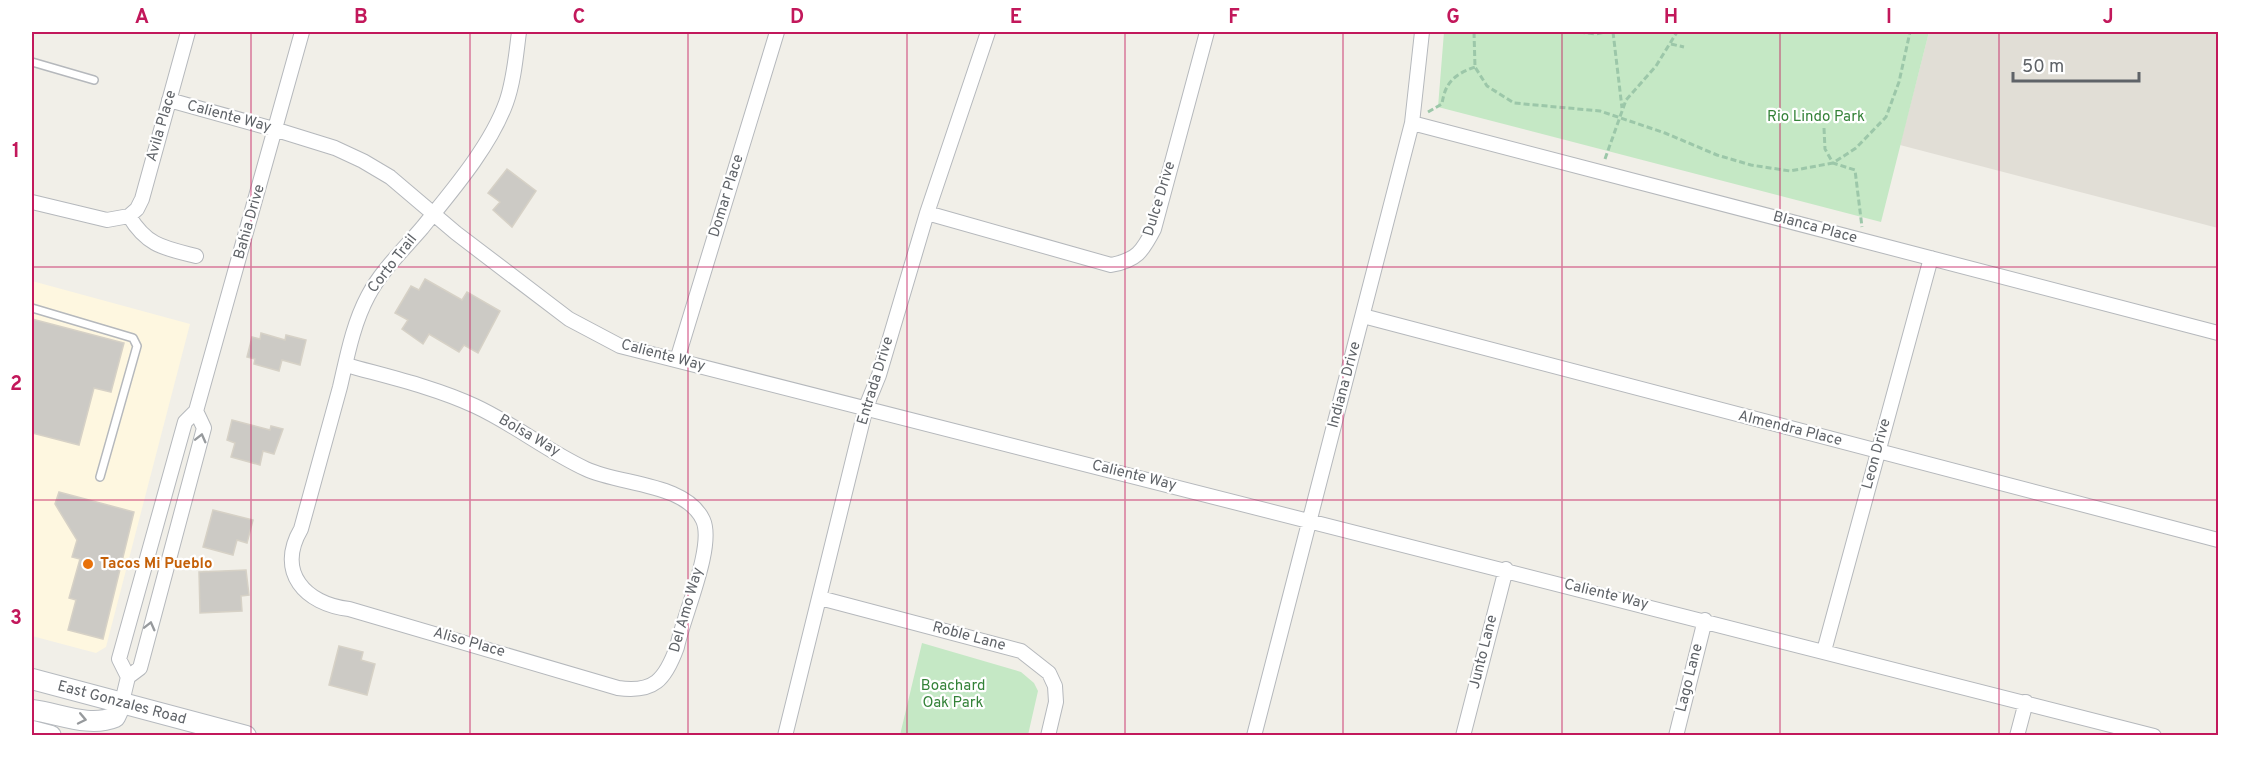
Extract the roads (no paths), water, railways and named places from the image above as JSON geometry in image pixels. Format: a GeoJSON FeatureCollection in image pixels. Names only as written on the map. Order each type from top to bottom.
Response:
{"type":"FeatureCollection","features":[{"type":"Feature","properties":{"kind":"main road","name":"East Gonzales Road"},"geometry":{"type":"LineString","coordinates":[[32,679],[246,735]]}},
{"type":"Feature","properties":{"kind":"main road"},"geometry":{"type":"LineString","coordinates":[[32,710],[94,722],[115,717],[122,702]]}},
{"type":"Feature","properties":{"kind":"main road"},"geometry":{"type":"LineString","coordinates":[[32,730],[51,735]]}},
{"type":"Feature","properties":{"kind":"street","name":"Avila Place"},"geometry":{"type":"LineString","coordinates":[[129,216],[137,209],[142,199],[188,32]]}},
{"type":"Feature","properties":{"kind":"street","name":"Bahia Drive"},"geometry":{"type":"LineString","coordinates":[[128,677],[119,659],[185,423],[196,411],[277,130],[302,32]]}},
{"type":"Feature","properties":{"kind":"street","name":"Corto Trail"},"geometry":{"type":"LineString","coordinates":[[299,585],[294,571],[293,548],[301,529],[359,314],[369,293],[433,214],[494,131],[506,103],[519,32]]}},
{"type":"Feature","properties":{"kind":"street","name":"Domar Place"},"geometry":{"type":"LineString","coordinates":[[677,360],[777,32]]}},
{"type":"Feature","properties":{"kind":"street","name":"Entrada Drive"},"geometry":{"type":"LineString","coordinates":[[785,735],[866,407],[879,375],[927,213],[988,32]]}},
{"type":"Feature","properties":{"kind":"street","name":"Dulce Drive"},"geometry":{"type":"LineString","coordinates":[[927,213],[1111,265],[1126,262],[1142,252],[1154,230],[1207,32]]}},
{"type":"Feature","properties":{"kind":"street","name":"Indiana Drive"},"geometry":{"type":"LineString","coordinates":[[1254,735],[1412,123],[1422,32]]}},
{"type":"Feature","properties":{"kind":"street","name":"Caliente Way"},"geometry":{"type":"LineString","coordinates":[[169,100],[335,148],[363,161],[390,177],[433,214],[569,319],[620,346],[2154,735]]}},
{"type":"Feature","properties":{"kind":"street","name":"Blanca Place"},"geometry":{"type":"LineString","coordinates":[[1412,123],[2218,333]]}},
{"type":"Feature","properties":{"kind":"street"},"geometry":{"type":"LineString","coordinates":[[32,202],[107,220],[129,216],[141,235],[164,248],[196,256]]}},
{"type":"Feature","properties":{"kind":"street","name":"Leon Drive"},"geometry":{"type":"LineString","coordinates":[[1824,651],[1931,258]]}},
{"type":"Feature","properties":{"kind":"street","name":"Almendra Place"},"geometry":{"type":"LineString","coordinates":[[1363,316],[2218,540]]}},
{"type":"Feature","properties":{"kind":"street","name":"Bolsa Way"},"geometry":{"type":"LineString","coordinates":[[345,364],[446,393],[478,407],[587,470],[685,498],[703,520]]}},
{"type":"Feature","properties":{"kind":"street","name":"Bahia Drive"},"geometry":{"type":"LineString","coordinates":[[122,702],[128,677],[140,668],[204,428],[196,411]]}},
{"type":"Feature","properties":{"kind":"street"},"geometry":{"type":"LineString","coordinates":[[157,602],[150,593],[170,505],[165,493]]}},
{"type":"Feature","properties":{"kind":"street","name":"Del Amo Way"},"geometry":{"type":"LineString","coordinates":[[644,689],[663,674],[677,647],[706,547],[703,520]]}},
{"type":"Feature","properties":{"kind":"street","name":"Junto Lane"},"geometry":{"type":"LineString","coordinates":[[1463,735],[1506,569]]}},
{"type":"Feature","properties":{"kind":"street","name":"Aliso Place"},"geometry":{"type":"LineString","coordinates":[[299,585],[317,602],[332,607],[349,609],[487,648],[610,686],[644,689]]}},
{"type":"Feature","properties":{"kind":"street","name":"Roble Lane"},"geometry":{"type":"LineString","coordinates":[[820,598],[1021,651],[1049,673],[1055,686],[1056,702],[1048,735]]}},
{"type":"Feature","properties":{"kind":"street","name":"Lago Lane"},"geometry":{"type":"LineString","coordinates":[[1676,735],[1705,620]]}},
{"type":"Feature","properties":{"kind":"street"},"geometry":{"type":"LineString","coordinates":[[2017,735],[2026,702]]}},
{"type":"Feature","properties":{"kind":"lane"},"geometry":{"type":"LineString","coordinates":[[32,62],[94,80]]}},
{"type":"Feature","properties":{"kind":"lane"},"geometry":{"type":"LineString","coordinates":[[32,308],[133,338],[137,346],[100,477]]}},
{"type":"Feature","properties":{"kind":"place","name":"Tacos Mi Pueblo"},"geometry":{"type":"Point","coordinates":[88,564]}},
{"type":"Feature","properties":{"kind":"park label","name":"Rio Lindo Park"},"geometry":{"type":"Point","coordinates":[1816,117]}},
{"type":"Feature","properties":{"kind":"park label","name":"Boachard Oak Park"},"geometry":{"type":"Point","coordinates":[953,694]}}]}
